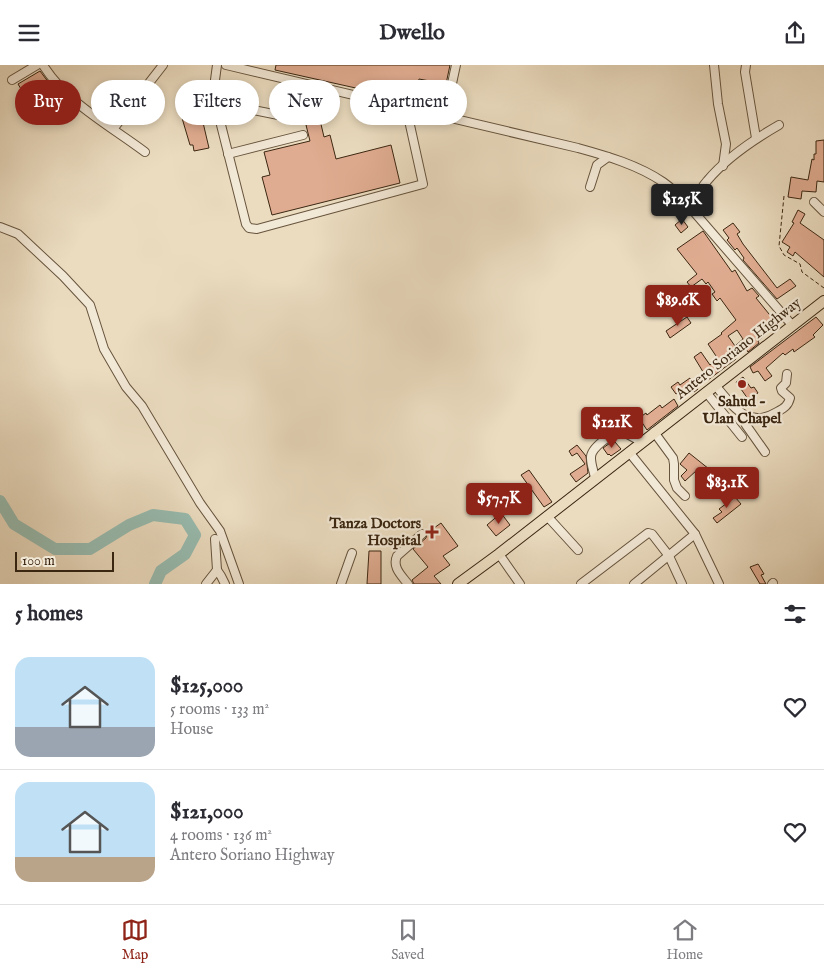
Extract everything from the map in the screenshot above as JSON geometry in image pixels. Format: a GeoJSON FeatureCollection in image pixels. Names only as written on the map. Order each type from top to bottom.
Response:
{"type":"FeatureCollection","features":[{"type":"Feature","properties":{"kind":"main road","name":"Antero Soriano Highway"},"geometry":{"type":"LineString","coordinates":[[458,584],[824,301]]}},
{"type":"Feature","properties":{"kind":"street"},"geometry":{"type":"LineString","coordinates":[[12,80],[37,65]]}},
{"type":"Feature","properties":{"kind":"street"},"geometry":{"type":"LineString","coordinates":[[43,65],[53,80],[69,97],[144,152]]}},
{"type":"Feature","properties":{"kind":"street"},"geometry":{"type":"LineString","coordinates":[[114,129],[163,65]]}},
{"type":"Feature","properties":{"kind":"street"},"geometry":{"type":"LineString","coordinates":[[215,80],[217,65]]}},
{"type":"Feature","properties":{"kind":"street"},"geometry":{"type":"LineString","coordinates":[[226,65],[249,68],[350,93]]}},
{"type":"Feature","properties":{"kind":"street"},"geometry":{"type":"LineString","coordinates":[[453,80],[456,65]]}},
{"type":"Feature","properties":{"kind":"street"},"geometry":{"type":"LineString","coordinates":[[714,65],[718,104],[726,144],[723,166]]}},
{"type":"Feature","properties":{"kind":"street"},"geometry":{"type":"LineString","coordinates":[[746,65],[745,72],[756,138]]}},
{"type":"Feature","properties":{"kind":"street"},"geometry":{"type":"LineString","coordinates":[[467,120],[608,157],[663,182],[690,208],[792,325]]}},
{"type":"Feature","properties":{"kind":"street"},"geometry":{"type":"LineString","coordinates":[[221,125],[246,224],[250,228],[257,229],[423,185],[410,125]]}},
{"type":"Feature","properties":{"kind":"street"},"geometry":{"type":"LineString","coordinates":[[690,208],[707,181],[723,166],[756,138],[779,125]]}},
{"type":"Feature","properties":{"kind":"street"},"geometry":{"type":"LineString","coordinates":[[228,154],[303,135]]}},
{"type":"Feature","properties":{"kind":"street"},"geometry":{"type":"LineString","coordinates":[[590,187],[597,165],[608,157]]}},
{"type":"Feature","properties":{"kind":"street"},"geometry":{"type":"LineString","coordinates":[[814,202],[824,211]]}},
{"type":"Feature","properties":{"kind":"street"},"geometry":{"type":"LineString","coordinates":[[0,227],[18,234],[63,276],[90,305],[104,349],[126,387],[142,406],[200,503],[220,531],[239,584]]}},
{"type":"Feature","properties":{"kind":"street"},"geometry":{"type":"LineString","coordinates":[[715,385],[736,410],[746,416],[759,418],[771,415],[788,405],[790,398],[781,388],[786,383],[787,374]]}},
{"type":"Feature","properties":{"kind":"street"},"geometry":{"type":"LineString","coordinates":[[706,392],[742,437]]}},
{"type":"Feature","properties":{"kind":"street"},"geometry":{"type":"LineString","coordinates":[[741,413],[746,425],[765,451]]}},
{"type":"Feature","properties":{"kind":"street"},"geometry":{"type":"LineString","coordinates":[[595,478],[590,459],[593,450],[615,433],[622,431],[642,442]]}},
{"type":"Feature","properties":{"kind":"street"},"geometry":{"type":"LineString","coordinates":[[654,432],[672,457],[674,480],[677,488],[685,496]]}},
{"type":"Feature","properties":{"kind":"street"},"geometry":{"type":"LineString","coordinates":[[629,452],[695,534],[719,584]]}},
{"type":"Feature","properties":{"kind":"street"},"geometry":{"type":"LineString","coordinates":[[547,516],[578,550]]}},
{"type":"Feature","properties":{"kind":"street"},"geometry":{"type":"LineString","coordinates":[[581,584],[648,533],[652,534],[669,556],[682,584]]}},
{"type":"Feature","properties":{"kind":"street"},"geometry":{"type":"LineString","coordinates":[[408,584],[395,567],[395,560],[397,555],[422,534]]}},
{"type":"Feature","properties":{"kind":"street"},"geometry":{"type":"LineString","coordinates":[[634,584],[646,580],[669,556],[695,534]]}},
{"type":"Feature","properties":{"kind":"street"},"geometry":{"type":"LineString","coordinates":[[214,539],[216,570],[225,584]]}},
{"type":"Feature","properties":{"kind":"street"},"geometry":{"type":"LineString","coordinates":[[342,584],[352,553]]}},
{"type":"Feature","properties":{"kind":"street"},"geometry":{"type":"LineString","coordinates":[[499,554],[520,584]]}},
{"type":"Feature","properties":{"kind":"street"},"geometry":{"type":"LineString","coordinates":[[206,584],[216,570]]}},
{"type":"Feature","properties":{"kind":"path"},"geometry":{"type":"LineString","coordinates":[[784,196],[779,246],[784,255],[800,264],[802,272],[824,288]]}},
{"type":"Feature","properties":{"kind":"building"},"geometry":{"type":"Polygon","coordinates":[[[276,65],[450,65],[447,80],[350,80],[350,87],[340,84],[340,80],[320,80],[275,70],[276,65]]]}},
{"type":"Feature","properties":{"kind":"building"},"geometry":{"type":"Polygon","coordinates":[[[40,71],[47,80],[25,80],[40,71]]]}},
{"type":"Feature","properties":{"kind":"building"},"geometry":{"type":"Polygon","coordinates":[[[184,125],[204,125],[209,148],[194,151],[193,145],[190,145],[184,125]]]}},
{"type":"Feature","properties":{"kind":"building"},"geometry":{"type":"Polygon","coordinates":[[[306,125],[321,125],[324,137],[330,135],[336,159],[391,145],[400,183],[272,215],[262,177],[270,175],[264,152],[310,141],[306,125]]]}},
{"type":"Feature","properties":{"kind":"building"},"geometry":{"type":"Polygon","coordinates":[[[824,140],[824,182],[817,181],[816,192],[802,191],[801,199],[788,197],[791,177],[808,180],[812,159],[814,160],[814,154],[816,154],[816,141],[824,140]]]}},
{"type":"Feature","properties":{"kind":"building"},"geometry":{"type":"Polygon","coordinates":[[[798,210],[805,214],[800,223],[824,240],[824,277],[795,252],[793,256],[787,252],[790,247],[782,242],[794,223],[792,222],[798,210]]]}},
{"type":"Feature","properties":{"kind":"building"},"geometry":{"type":"Polygon","coordinates":[[[682,219],[688,227],[681,233],[675,225],[682,219]]]}},
{"type":"Feature","properties":{"kind":"building"},"geometry":{"type":"Polygon","coordinates":[[[733,223],[740,232],[737,234],[743,244],[777,288],[790,279],[796,286],[777,299],[743,260],[744,258],[737,248],[735,250],[727,240],[729,238],[723,230],[733,223]]]}},
{"type":"Feature","properties":{"kind":"building"},"geometry":{"type":"Polygon","coordinates":[[[703,231],[732,272],[735,270],[747,291],[752,288],[759,296],[756,298],[778,325],[748,352],[746,349],[708,380],[694,357],[701,352],[710,365],[718,359],[708,344],[722,334],[736,320],[720,298],[717,301],[712,294],[715,292],[708,282],[706,284],[702,279],[691,287],[687,282],[697,274],[677,249],[703,231]],[[737,330],[728,336],[735,346],[743,339],[737,330]]]}},
{"type":"Feature","properties":{"kind":"building"},"geometry":{"type":"Polygon","coordinates":[[[687,317],[691,323],[670,338],[666,331],[687,317]]]}},
{"type":"Feature","properties":{"kind":"building"},"geometry":{"type":"Polygon","coordinates":[[[816,317],[823,325],[813,335],[815,337],[794,352],[793,349],[785,355],[783,353],[766,368],[772,376],[765,381],[758,371],[753,373],[750,367],[816,317]]]}},
{"type":"Feature","properties":{"kind":"building"},"geometry":{"type":"Polygon","coordinates":[[[743,377],[751,388],[754,387],[758,393],[748,399],[736,382],[743,377]]]}},
{"type":"Feature","properties":{"kind":"building"},"geometry":{"type":"Polygon","coordinates":[[[690,378],[698,389],[694,392],[689,385],[676,394],[671,387],[678,382],[680,385],[690,378]]]}},
{"type":"Feature","properties":{"kind":"building"},"geometry":{"type":"Polygon","coordinates":[[[674,399],[678,406],[647,430],[639,418],[646,413],[647,415],[660,405],[662,408],[674,399]]]}},
{"type":"Feature","properties":{"kind":"building"},"geometry":{"type":"Polygon","coordinates":[[[615,442],[621,449],[611,456],[608,455],[603,448],[615,442]]]}},
{"type":"Feature","properties":{"kind":"building"},"geometry":{"type":"Polygon","coordinates":[[[577,445],[586,456],[588,473],[576,482],[570,474],[585,464],[577,453],[572,456],[569,451],[577,445]]]}},
{"type":"Feature","properties":{"kind":"building"},"geometry":{"type":"Polygon","coordinates":[[[689,453],[714,473],[708,479],[697,470],[685,481],[681,476],[687,470],[680,464],[689,453]]]}},
{"type":"Feature","properties":{"kind":"building"},"geometry":{"type":"Polygon","coordinates":[[[529,470],[552,502],[544,507],[521,475],[529,470]]]}},
{"type":"Feature","properties":{"kind":"building"},"geometry":{"type":"Polygon","coordinates":[[[485,490],[490,498],[473,507],[468,498],[485,490]]]}},
{"type":"Feature","properties":{"kind":"building"},"geometry":{"type":"Polygon","coordinates":[[[735,497],[741,504],[717,523],[713,518],[722,512],[719,509],[735,497]]]}},
{"type":"Feature","properties":{"kind":"building"},"geometry":{"type":"Polygon","coordinates":[[[501,513],[510,525],[496,536],[487,525],[501,513]]]}},
{"type":"Feature","properties":{"kind":"building"},"geometry":{"type":"Polygon","coordinates":[[[441,523],[458,546],[443,556],[450,565],[434,576],[441,584],[414,584],[412,580],[428,567],[413,549],[426,538],[427,533],[441,523]]]}},
{"type":"Feature","properties":{"kind":"building"},"geometry":{"type":"Polygon","coordinates":[[[369,551],[381,551],[381,584],[367,584],[369,551]]]}},
{"type":"Feature","properties":{"kind":"building"},"geometry":{"type":"Polygon","coordinates":[[[758,564],[764,574],[761,575],[766,584],[760,584],[750,567],[758,564]]]}},
{"type":"Feature","properties":{"kind":"waterway"},"geometry":{"type":"LineString","coordinates":[[0,501],[14,524],[55,549],[90,549],[129,525],[153,515],[185,519],[195,535],[185,554],[161,571],[155,584]]}},
{"type":"Feature","properties":{"kind":"place","name":"Sahud - Ulan Chapel"},"geometry":{"type":"Point","coordinates":[742,384]}},
{"type":"Feature","properties":{"kind":"place","name":"Tanza Doctors Hospital"},"geometry":{"type":"Point","coordinates":[432,532]}}]}
